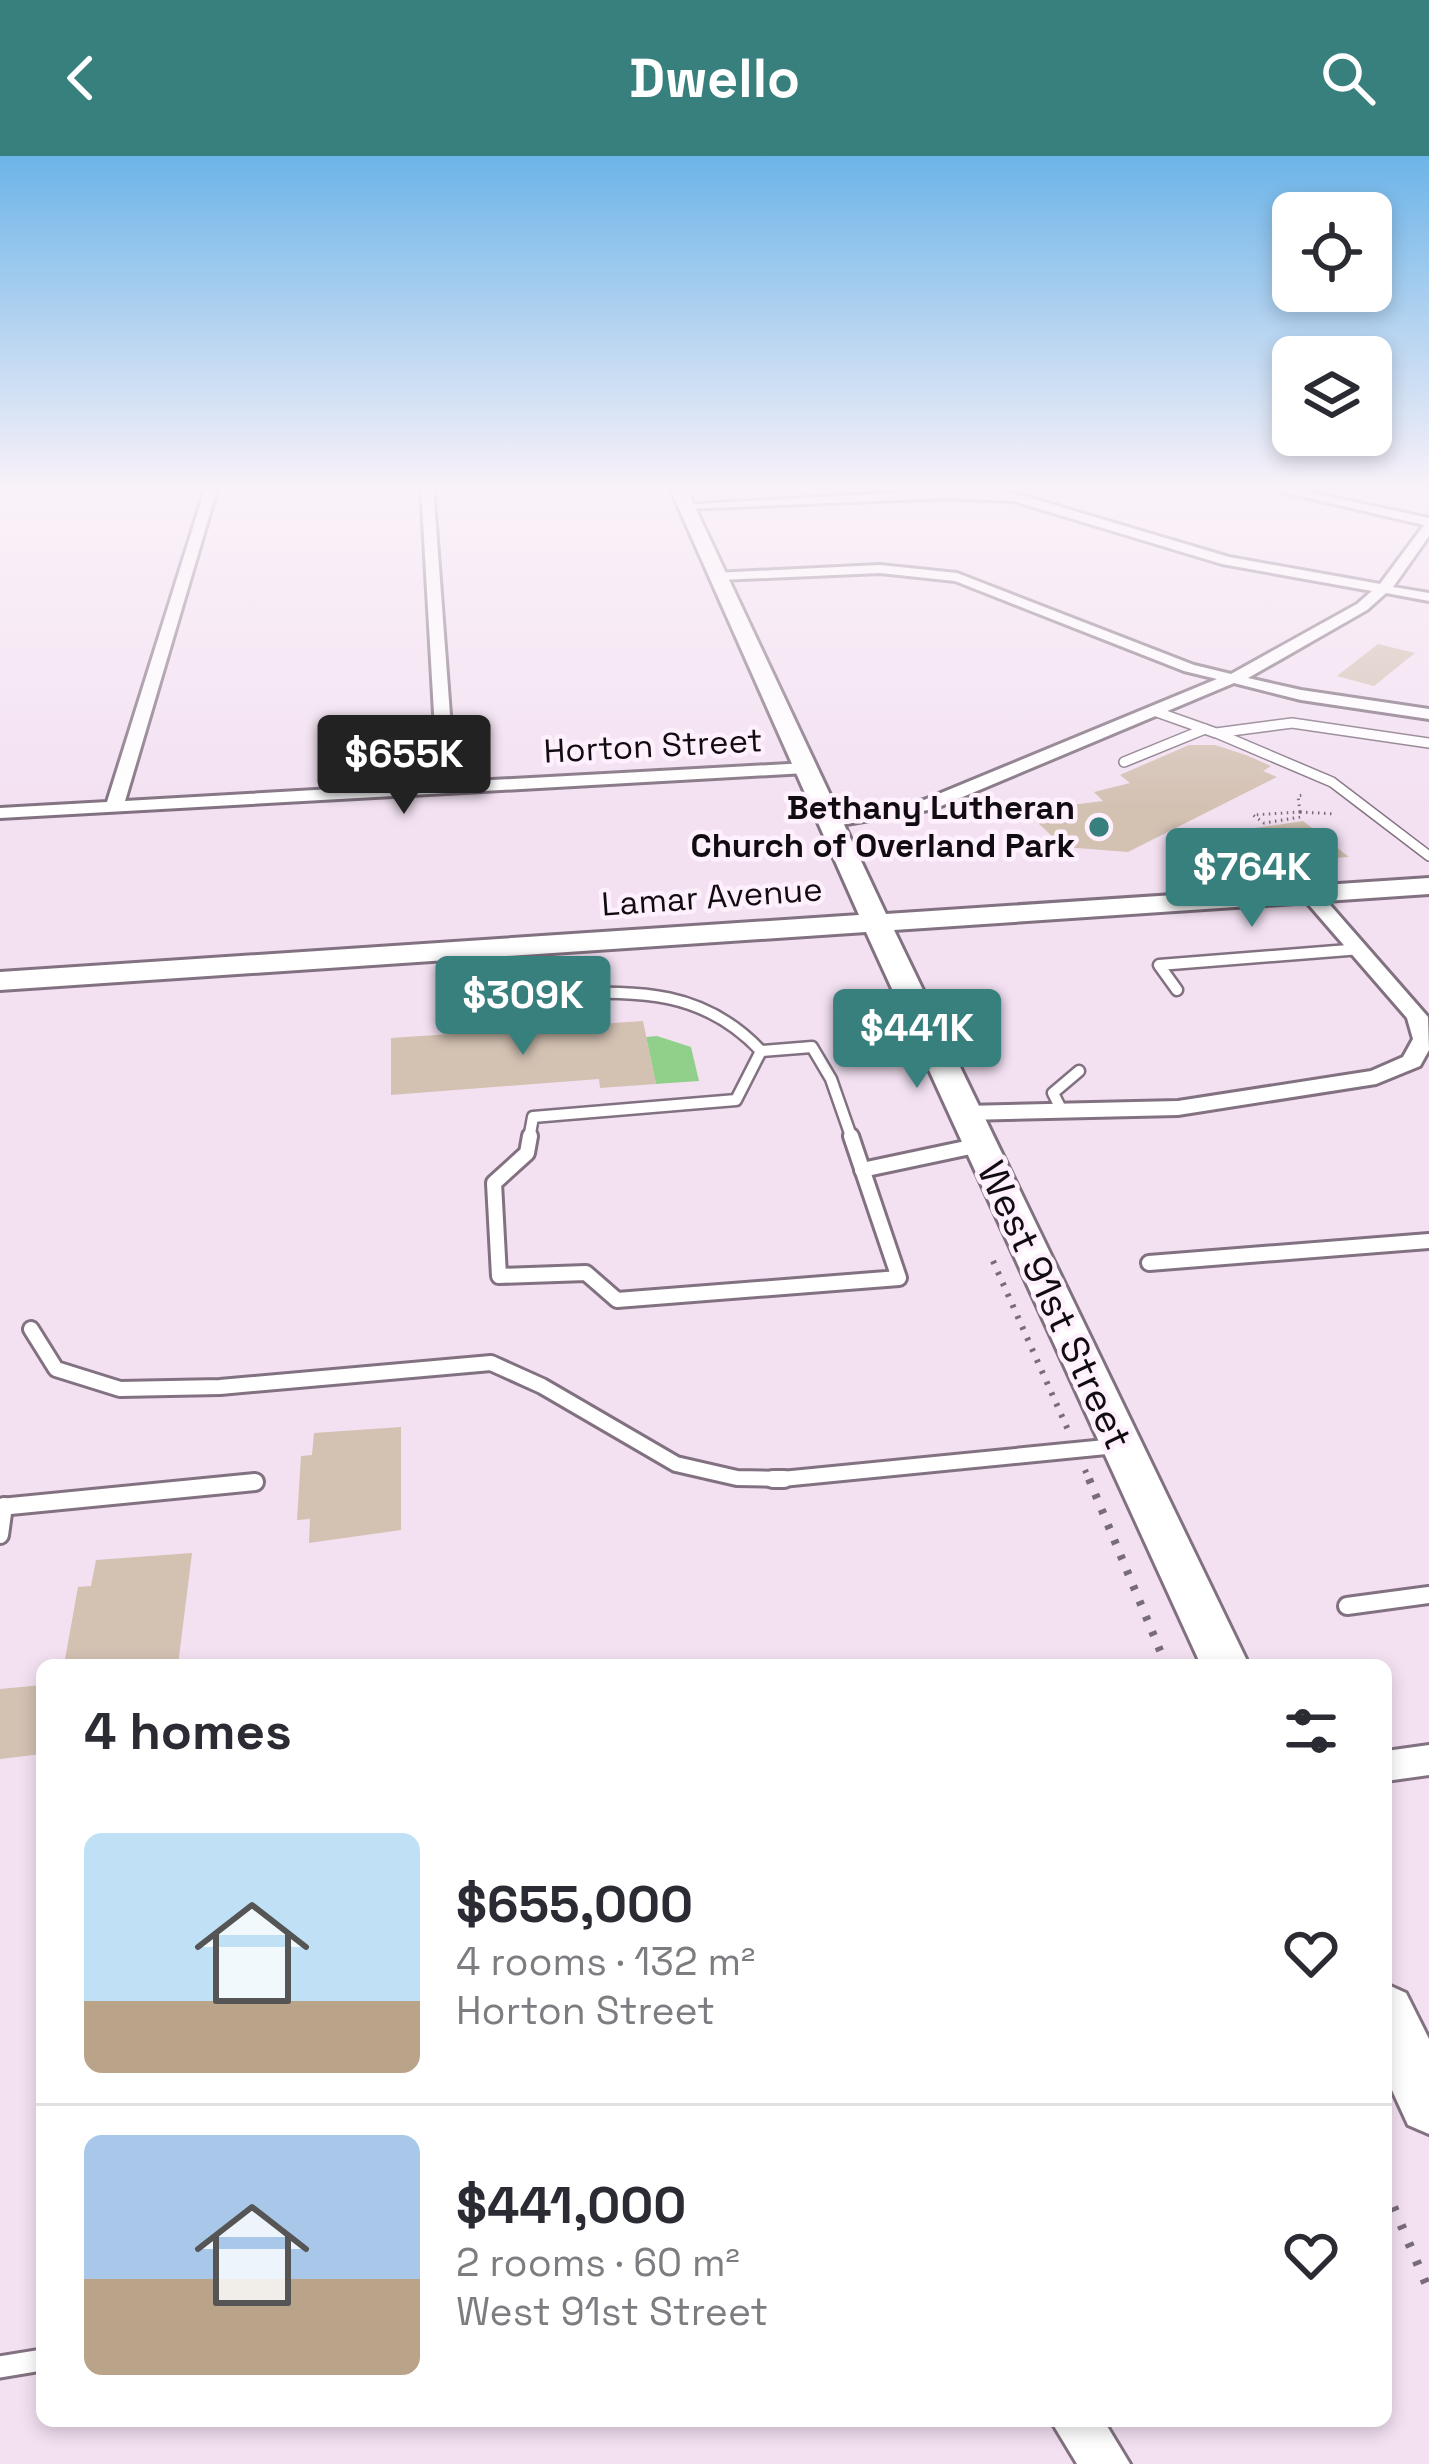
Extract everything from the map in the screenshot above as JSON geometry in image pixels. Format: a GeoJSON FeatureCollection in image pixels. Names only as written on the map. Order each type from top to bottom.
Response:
{"type":"FeatureCollection","features":[{"type":"Feature","properties":{"kind":"street"},"geometry":{"type":"LineString","coordinates":[[114,807],[179,594]]}},
{"type":"Feature","properties":{"kind":"street"},"geometry":{"type":"LineString","coordinates":[[434,594],[447,788]]}},
{"type":"Feature","properties":{"kind":"street","name":"West 91st Street"},"geometry":{"type":"LineString","coordinates":[[727,594],[829,822],[1222,1659]]}},
{"type":"Feature","properties":{"kind":"street"},"geometry":{"type":"LineString","coordinates":[[996,594],[1105,639],[1230,678],[1429,714]]}},
{"type":"Feature","properties":{"kind":"street"},"geometry":{"type":"LineString","coordinates":[[829,822],[928,805],[1154,711],[1334,627],[1378,594]]}},
{"type":"Feature","properties":{"kind":"street"},"geometry":{"type":"LineString","coordinates":[[1397,594],[1429,597]]}},
{"type":"Feature","properties":{"kind":"street","name":"Horton Street"},"geometry":{"type":"LineString","coordinates":[[0,813],[806,768]]}},
{"type":"Feature","properties":{"kind":"street","name":"Lamar Avenue"},"geometry":{"type":"LineString","coordinates":[[0,981],[1429,886]]}},
{"type":"Feature","properties":{"kind":"street"},"geometry":{"type":"LineString","coordinates":[[965,1113],[1178,1108],[1376,1077],[1412,1061],[1424,1039],[1418,1003],[1310,894]]}},
{"type":"Feature","properties":{"kind":"street"},"geometry":{"type":"LineString","coordinates":[[1392,1765],[1429,1760]]}},
{"type":"Feature","properties":{"kind":"street"},"geometry":{"type":"LineString","coordinates":[[1392,2025],[1429,2104]]}},
{"type":"Feature","properties":{"kind":"street"},"geometry":{"type":"LineString","coordinates":[[1079,2427],[1106,2464]]}},
{"type":"Feature","properties":{"kind":"lane"},"geometry":{"type":"LineString","coordinates":[[1154,711],[1298,760],[1385,814],[1429,856]]}},
{"type":"Feature","properties":{"kind":"lane"},"geometry":{"type":"LineString","coordinates":[[1124,762],[1210,731],[1292,723],[1429,743]]}},
{"type":"Feature","properties":{"kind":"lane"},"geometry":{"type":"LineString","coordinates":[[1177,990],[1159,965],[1361,949]]}},
{"type":"Feature","properties":{"kind":"lane"},"geometry":{"type":"LineString","coordinates":[[449,951],[456,988],[495,1000],[683,994],[746,1030],[760,1051]]}},
{"type":"Feature","properties":{"kind":"lane"},"geometry":{"type":"LineString","coordinates":[[812,1047],[831,1079],[899,1278],[617,1300],[586,1273],[499,1276],[494,1184],[527,1153],[533,1117],[736,1100],[760,1051],[812,1047]]}},
{"type":"Feature","properties":{"kind":"lane"},"geometry":{"type":"LineString","coordinates":[[1061,1109],[1053,1093],[1078,1071]]}},
{"type":"Feature","properties":{"kind":"lane"},"geometry":{"type":"LineString","coordinates":[[862,1170],[980,1145]]}},
{"type":"Feature","properties":{"kind":"lane"},"geometry":{"type":"LineString","coordinates":[[1149,1263],[1429,1240]]}},
{"type":"Feature","properties":{"kind":"lane"},"geometry":{"type":"LineString","coordinates":[[31,1329],[56,1369],[120,1389],[220,1388],[424,1365],[491,1363],[542,1385],[676,1464],[737,1478],[782,1479],[1122,1446]]}},
{"type":"Feature","properties":{"kind":"lane"},"geometry":{"type":"LineString","coordinates":[[0,1535],[2,1506],[255,1482]]}},
{"type":"Feature","properties":{"kind":"lane"},"geometry":{"type":"LineString","coordinates":[[1347,1606],[1429,1595]]}},
{"type":"Feature","properties":{"kind":"lane"},"geometry":{"type":"LineString","coordinates":[[0,2366],[36,2361]]}},
{"type":"Feature","properties":{"kind":"path"},"geometry":{"type":"LineString","coordinates":[[1300,813],[1298,796],[1311,794]]}},
{"type":"Feature","properties":{"kind":"path"},"geometry":{"type":"LineString","coordinates":[[1300,813],[1264,823],[1253,814],[1270,812],[1339,814]]}},
{"type":"Feature","properties":{"kind":"path"},"geometry":{"type":"LineString","coordinates":[[1392,2203],[1429,2291]]}},
{"type":"Feature","properties":{"kind":"green space"},"geometry":{"type":"Polygon","coordinates":[[[646,1037],[691,1047],[699,1081],[656,1084],[646,1037]]]}},
{"type":"Feature","properties":{"kind":"building"},"geometry":{"type":"Polygon","coordinates":[[[1378,644],[1415,653],[1374,686],[1337,676],[1378,644]]]}},
{"type":"Feature","properties":{"kind":"building"},"geometry":{"type":"Polygon","coordinates":[[[1189,745],[1215,745],[1246,755],[1271,766],[1263,771],[1277,777],[1128,852],[1064,847],[1039,824],[1071,805],[1103,801],[1094,792],[1130,783],[1120,775],[1189,745]]]}},
{"type":"Feature","properties":{"kind":"building"},"geometry":{"type":"Polygon","coordinates":[[[1303,821],[1349,857],[1246,863],[1209,835],[1303,821]]]}},
{"type":"Feature","properties":{"kind":"building"},"geometry":{"type":"Polygon","coordinates":[[[643,1021],[656,1084],[600,1088],[599,1079],[391,1095],[391,1038],[643,1021]]]}},
{"type":"Feature","properties":{"kind":"building"},"geometry":{"type":"Polygon","coordinates":[[[401,1427],[401,1530],[309,1543],[310,1519],[297,1520],[301,1456],[312,1455],[314,1433],[401,1427]]]}},
{"type":"Feature","properties":{"kind":"building"},"geometry":{"type":"Polygon","coordinates":[[[192,1553],[179,1659],[65,1659],[78,1587],[91,1586],[96,1560],[192,1553]]]}},
{"type":"Feature","properties":{"kind":"building"},"geometry":{"type":"Polygon","coordinates":[[[36,1686],[36,1755],[0,1759],[0,1689],[36,1686]]]}},
{"type":"Feature","properties":{"kind":"place","name":"Bethany Lutheran Church of Overland Park"},"geometry":{"type":"Point","coordinates":[1099,827]}}]}
